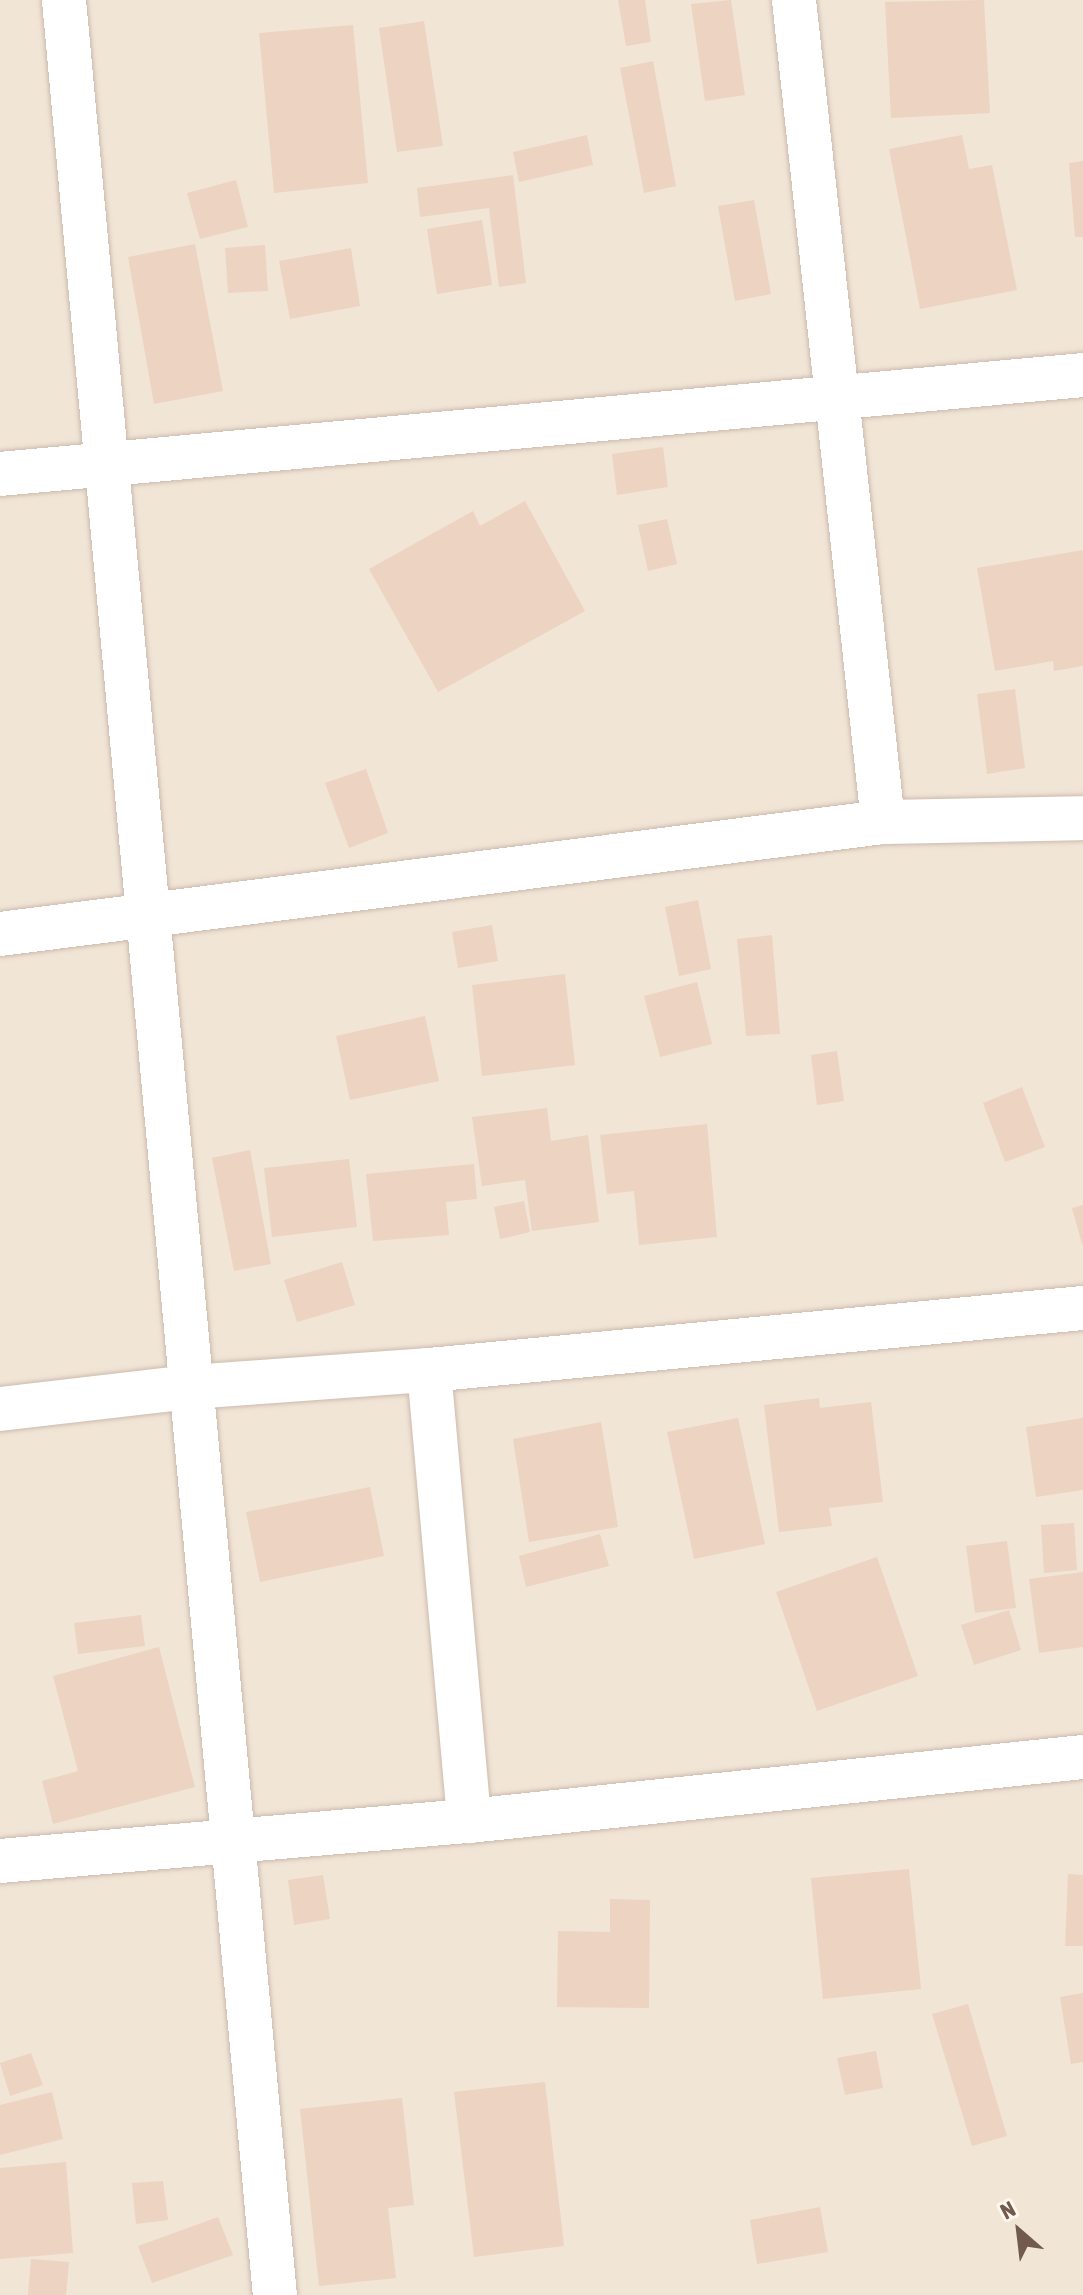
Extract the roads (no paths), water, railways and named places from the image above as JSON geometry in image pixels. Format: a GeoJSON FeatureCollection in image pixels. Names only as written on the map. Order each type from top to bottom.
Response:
{"type":"FeatureCollection","features":[{"type":"Feature","properties":{"kind":"street"},"geometry":{"type":"LineString","coordinates":[[64,0],[151,916],[275,2295]]}},
{"type":"Feature","properties":{"kind":"street"},"geometry":{"type":"LineString","coordinates":[[794,0],[883,822]]}},
{"type":"Feature","properties":{"kind":"street"},"geometry":{"type":"LineString","coordinates":[[0,474],[1083,375]]}},
{"type":"Feature","properties":{"kind":"street"},"geometry":{"type":"LineString","coordinates":[[0,934],[883,822],[1083,818]]}},
{"type":"Feature","properties":{"kind":"street"},"geometry":{"type":"LineString","coordinates":[[0,1409],[191,1387],[429,1370],[1083,1308]]}},
{"type":"Feature","properties":{"kind":"street"},"geometry":{"type":"LineString","coordinates":[[429,1370],[469,1821]]}},
{"type":"Feature","properties":{"kind":"street"},"geometry":{"type":"LineString","coordinates":[[0,1861],[469,1821],[1083,1757]]}}]}
